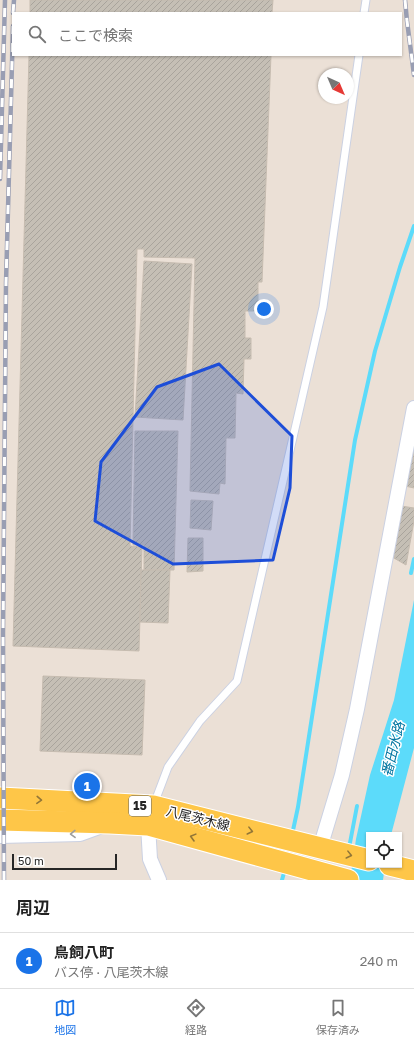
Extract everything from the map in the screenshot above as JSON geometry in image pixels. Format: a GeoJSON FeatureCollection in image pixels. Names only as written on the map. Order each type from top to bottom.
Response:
{"type":"FeatureCollection","features":[{"type":"Feature","properties":{"kind":"main road","name":"八尾茨木線"},"geometry":{"type":"LineString","coordinates":[[0,798],[151,816],[275,837],[366,859]]}},
{"type":"Feature","properties":{"kind":"main road","name":"八尾茨木線"},"geometry":{"type":"LineString","coordinates":[[0,820],[110,823],[151,816],[272,859],[348,880]]}},
{"type":"Feature","properties":{"kind":"street"},"geometry":{"type":"LineString","coordinates":[[319,848],[342,775],[357,709],[414,408]]}},
{"type":"Feature","properties":{"kind":"street"},"geometry":{"type":"LineString","coordinates":[[151,816],[150,858],[159,880]]}},
{"type":"Feature","properties":{"kind":"street"},"geometry":{"type":"LineString","coordinates":[[0,836],[80,834],[110,823]]}},
{"type":"Feature","properties":{"kind":"lane"},"geometry":{"type":"LineString","coordinates":[[364,12],[366,0]]}},
{"type":"Feature","properties":{"kind":"lane"},"geometry":{"type":"LineString","coordinates":[[151,816],[168,767],[200,721],[237,681],[324,307],[359,56]]}},
{"type":"Feature","properties":{"kind":"highlighted area"},"geometry":{"type":"Polygon","coordinates":[[[219,364],[292,436],[290,488],[273,560],[173,564],[95,521],[101,462],[157,387],[219,364]]]}},
{"type":"Feature","properties":{"kind":"water","name":"番田水路"},"geometry":{"type":"Polygon","coordinates":[[[414,600],[414,748],[392,832],[366,832],[366,868],[385,868],[383,880],[350,880],[356,839],[370,775],[394,700],[414,600]]]}},
{"type":"Feature","properties":{"kind":"building"},"geometry":{"type":"Polygon","coordinates":[[[30,0],[273,0],[272,12],[30,12],[30,0]]]}},
{"type":"Feature","properties":{"kind":"building"},"geometry":{"type":"Polygon","coordinates":[[[29,56],[271,56],[262,282],[258,282],[258,311],[245,311],[245,338],[251,338],[251,359],[244,359],[243,394],[236,393],[235,438],[226,438],[225,484],[220,483],[219,494],[190,491],[195,258],[144,257],[144,249],[137,249],[130,546],[142,547],[139,651],[13,646],[29,56]]]}},
{"type":"Feature","properties":{"kind":"building"},"geometry":{"type":"Polygon","coordinates":[[[144,261],[192,264],[183,420],[135,417],[144,261]]]}},
{"type":"Feature","properties":{"kind":"building"},"geometry":{"type":"Polygon","coordinates":[[[135,431],[178,431],[174,570],[144,570],[144,545],[133,545],[135,431]]]}},
{"type":"Feature","properties":{"kind":"building"},"geometry":{"type":"Polygon","coordinates":[[[414,444],[414,488],[405,486],[414,444]]]}},
{"type":"Feature","properties":{"kind":"building"},"geometry":{"type":"Polygon","coordinates":[[[191,500],[213,501],[211,530],[190,528],[191,500]]]}},
{"type":"Feature","properties":{"kind":"building"},"geometry":{"type":"Polygon","coordinates":[[[395,505],[414,508],[414,521],[406,565],[387,554],[395,505]]]}},
{"type":"Feature","properties":{"kind":"building"},"geometry":{"type":"Polygon","coordinates":[[[188,538],[203,538],[203,571],[187,572],[188,538]]]}},
{"type":"Feature","properties":{"kind":"building"},"geometry":{"type":"Polygon","coordinates":[[[141,570],[170,570],[168,623],[140,622],[141,570]]]}},
{"type":"Feature","properties":{"kind":"building"},"geometry":{"type":"Polygon","coordinates":[[[43,676],[145,680],[142,755],[40,751],[43,676]]]}},
{"type":"Feature","properties":{"kind":"waterway"},"geometry":{"type":"LineString","coordinates":[[292,835],[298,807],[355,440],[375,351],[414,226]]}},
{"type":"Feature","properties":{"kind":"waterway"},"geometry":{"type":"LineString","coordinates":[[411,573],[414,559]]}},
{"type":"Feature","properties":{"kind":"waterway"},"geometry":{"type":"LineString","coordinates":[[349,848],[357,806]]}},
{"type":"Feature","properties":{"kind":"waterway"},"geometry":{"type":"LineString","coordinates":[[282,880],[285,869]]}},
{"type":"Feature","properties":{"kind":"railway"},"geometry":{"type":"LineString","coordinates":[[0,179],[5,0]]}},
{"type":"Feature","properties":{"kind":"railway"},"geometry":{"type":"LineString","coordinates":[[13,12],[14,0]]}},
{"type":"Feature","properties":{"kind":"railway"},"geometry":{"type":"LineString","coordinates":[[405,0],[414,75]]}},
{"type":"Feature","properties":{"kind":"railway"},"geometry":{"type":"LineString","coordinates":[[4,880],[3,635],[6,283],[12,56]]}},
{"type":"Feature","properties":{"kind":"place","name":"鳥飼八町"},"geometry":{"type":"Point","coordinates":[87,786]}}]}
